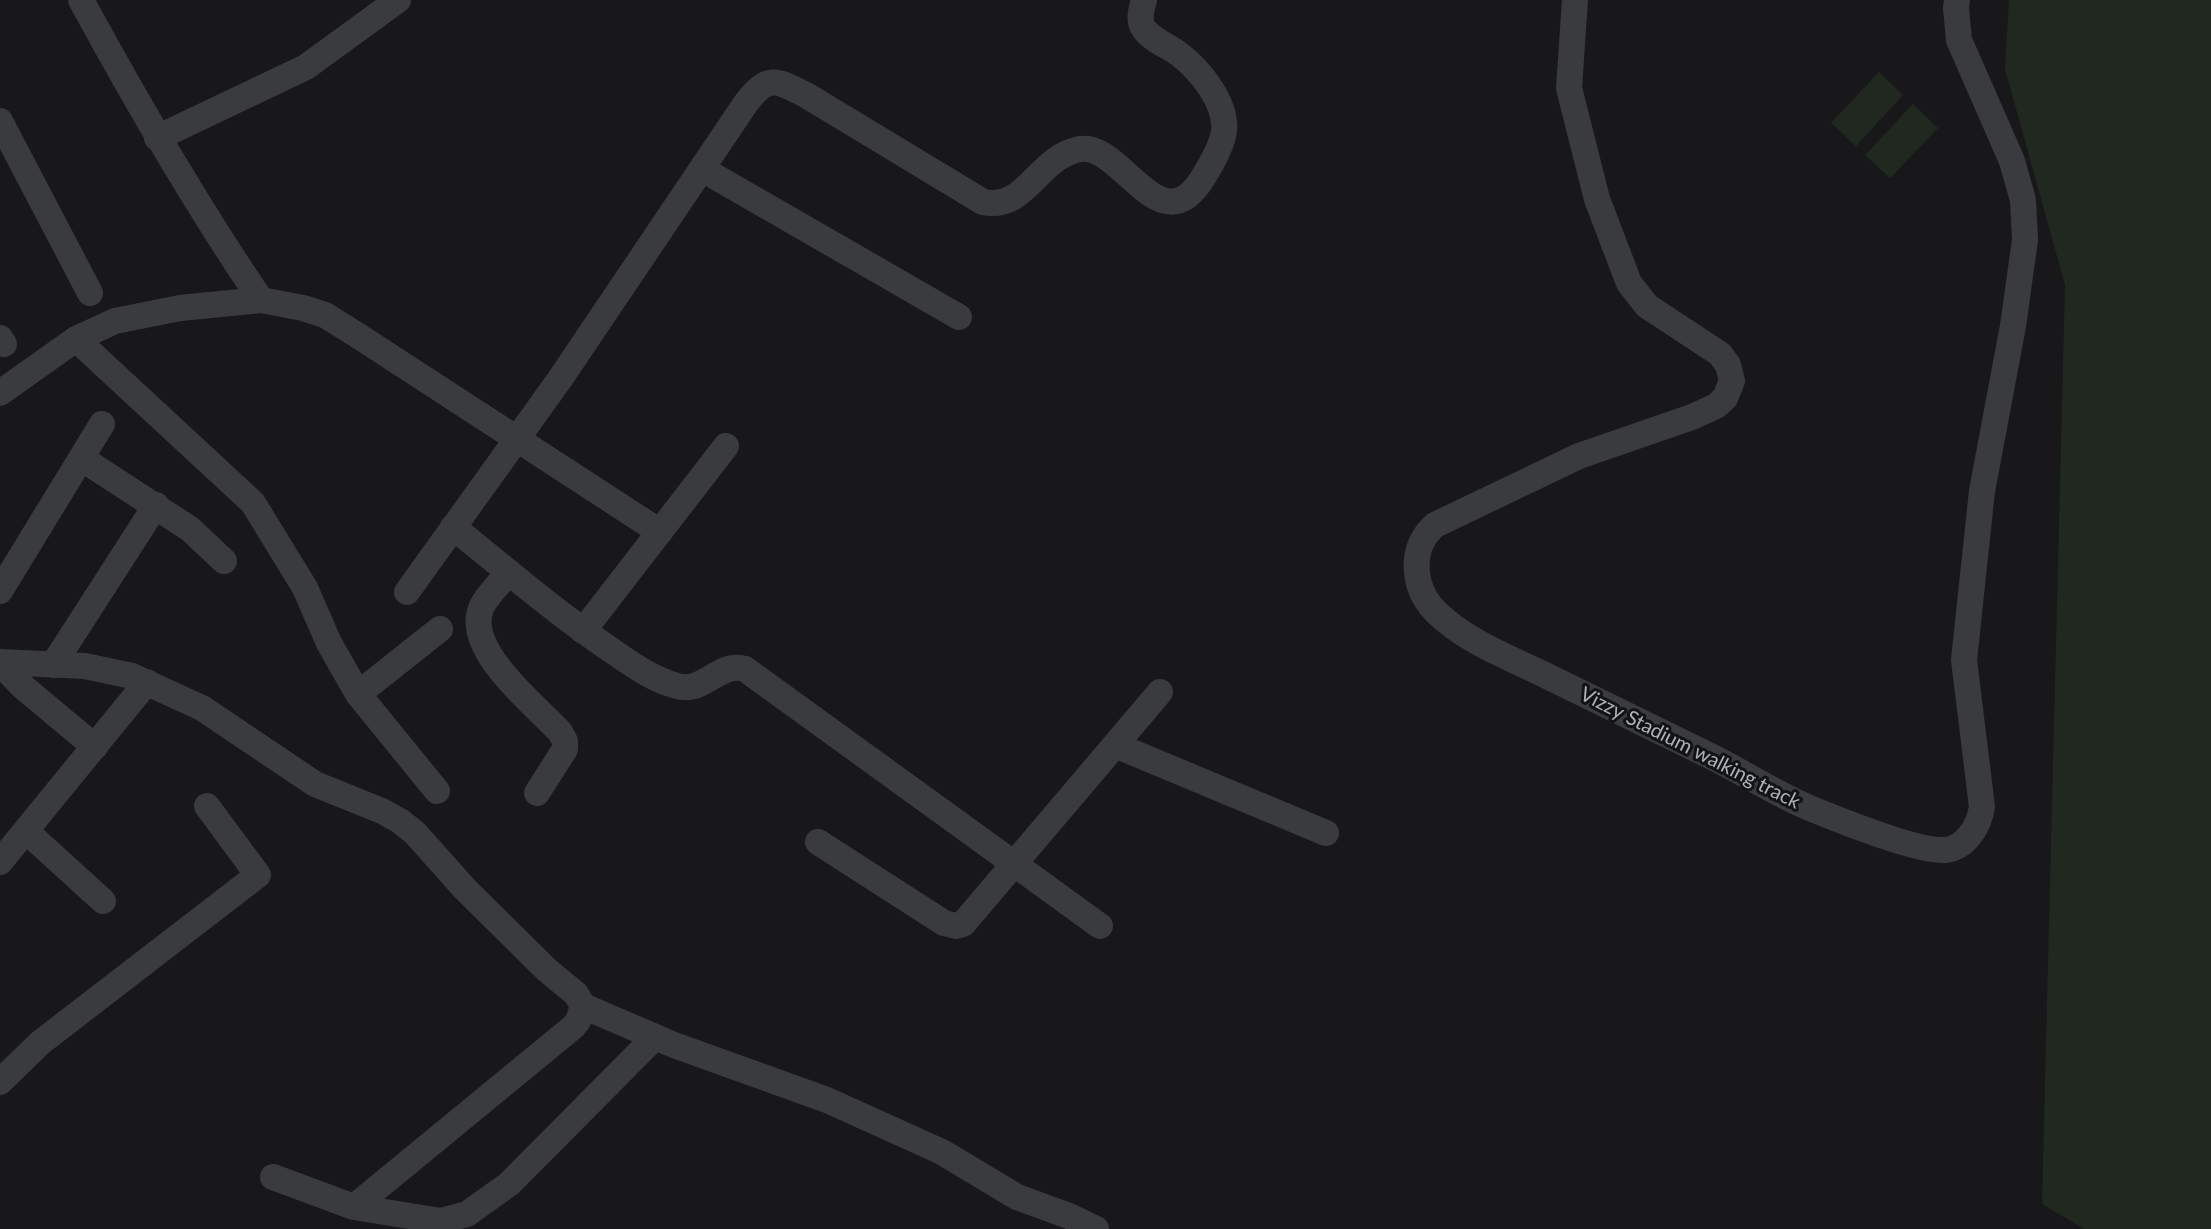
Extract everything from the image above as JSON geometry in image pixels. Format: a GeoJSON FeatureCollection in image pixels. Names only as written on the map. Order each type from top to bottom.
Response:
{"type":"FeatureCollection","features":[{"type":"Feature","properties":{"kind":"street"},"geometry":{"type":"LineString","coordinates":[[81,0],[157,138],[261,300]]}},
{"type":"Feature","properties":{"kind":"street"},"geometry":{"type":"LineString","coordinates":[[157,138],[306,67],[398,0]]}},
{"type":"Feature","properties":{"kind":"street"},"geometry":{"type":"LineString","coordinates":[[407,592],[517,439],[758,88],[774,82],[783,83],[983,202],[995,204],[1012,200],[1053,161],[1084,149],[1100,152],[1132,181],[1159,198],[1183,200],[1198,187],[1214,156],[1224,132],[1223,116],[1209,86],[1195,68],[1145,31],[1140,15],[1144,0]]}},
{"type":"Feature","properties":{"kind":"street","name":"Vizzy Stadium walking track"},"geometry":{"type":"LineString","coordinates":[[1575,0],[1569,88],[1597,199],[1629,283],[1647,306],[1720,354],[1728,365],[1732,381],[1725,398],[1716,406],[1579,456],[1435,525],[1418,546],[1417,576],[1422,590],[1433,609],[1476,641],[1737,769],[1809,808],[1924,849],[1947,850],[1959,846],[1969,837],[1980,818],[1982,807],[1964,660],[1982,491],[2013,326],[2025,240],[2023,200],[2019,187],[1993,114],[1959,40],[1957,0]]}},
{"type":"Feature","properties":{"kind":"street"},"geometry":{"type":"LineString","coordinates":[[0,121],[90,293]]}},
{"type":"Feature","properties":{"kind":"street"},"geometry":{"type":"LineString","coordinates":[[702,169],[959,317]]}},
{"type":"Feature","properties":{"kind":"street"},"geometry":{"type":"LineString","coordinates":[[0,393],[76,339],[115,321],[180,308],[261,300],[303,308],[325,315],[660,532]]}},
{"type":"Feature","properties":{"kind":"street"},"geometry":{"type":"LineString","coordinates":[[76,339],[253,503],[305,588],[329,643],[358,694],[437,791]]}},
{"type":"Feature","properties":{"kind":"street"},"geometry":{"type":"LineString","coordinates":[[0,591],[102,424]]}},
{"type":"Feature","properties":{"kind":"street"},"geometry":{"type":"LineString","coordinates":[[583,631],[726,446]]}},
{"type":"Feature","properties":{"kind":"street"},"geometry":{"type":"LineString","coordinates":[[81,458],[190,529],[224,561]]}},
{"type":"Feature","properties":{"kind":"street"},"geometry":{"type":"LineString","coordinates":[[53,665],[156,505]]}},
{"type":"Feature","properties":{"kind":"street"},"geometry":{"type":"LineString","coordinates":[[453,527],[583,631],[649,676],[687,689],[724,670],[745,669],[1100,926]]}},
{"type":"Feature","properties":{"kind":"street"},"geometry":{"type":"LineString","coordinates":[[509,572],[482,606],[478,629],[491,659],[565,741],[565,749],[537,793]]}},
{"type":"Feature","properties":{"kind":"street"},"geometry":{"type":"LineString","coordinates":[[358,694],[440,629]]}},
{"type":"Feature","properties":{"kind":"street"},"geometry":{"type":"LineString","coordinates":[[0,662],[85,666],[132,676],[202,708],[315,784],[400,821],[547,970],[576,994],[583,1006],[655,1037],[827,1100],[942,1152],[1064,1222],[1096,1229]]}},
{"type":"Feature","properties":{"kind":"street"},"geometry":{"type":"LineString","coordinates":[[0,662],[22,686],[95,747]]}},
{"type":"Feature","properties":{"kind":"street"},"geometry":{"type":"LineString","coordinates":[[0,862],[147,682]]}},
{"type":"Feature","properties":{"kind":"street"},"geometry":{"type":"LineString","coordinates":[[818,842],[944,923],[963,924],[1160,692]]}},
{"type":"Feature","properties":{"kind":"street"},"geometry":{"type":"LineString","coordinates":[[1115,745],[1326,833]]}},
{"type":"Feature","properties":{"kind":"street"},"geometry":{"type":"LineString","coordinates":[[0,1082],[52,1033],[258,875],[207,806]]}},
{"type":"Feature","properties":{"kind":"street"},"geometry":{"type":"LineString","coordinates":[[26,831],[103,901]]}},
{"type":"Feature","properties":{"kind":"street"},"geometry":{"type":"LineString","coordinates":[[354,1207],[573,1027],[583,1006]]}},
{"type":"Feature","properties":{"kind":"street"},"geometry":{"type":"LineString","coordinates":[[273,1177],[354,1207],[441,1221],[467,1214],[509,1184],[655,1037]]}},
{"type":"Feature","properties":{"kind":"shaded area"},"geometry":{"type":"Polygon","coordinates":[[[2009,0],[2211,0],[2211,1229],[2084,1229],[2042,1204],[2065,285],[2005,69],[2009,0]]]}},
{"type":"Feature","properties":{"kind":"shaded area"},"geometry":{"type":"Polygon","coordinates":[[[1879,72],[1903,95],[1856,146],[1831,123],[1879,72]]]}},
{"type":"Feature","properties":{"kind":"shaded area"},"geometry":{"type":"Polygon","coordinates":[[[1913,104],[1938,128],[1890,178],[1865,155],[1913,104]]]}}]}
